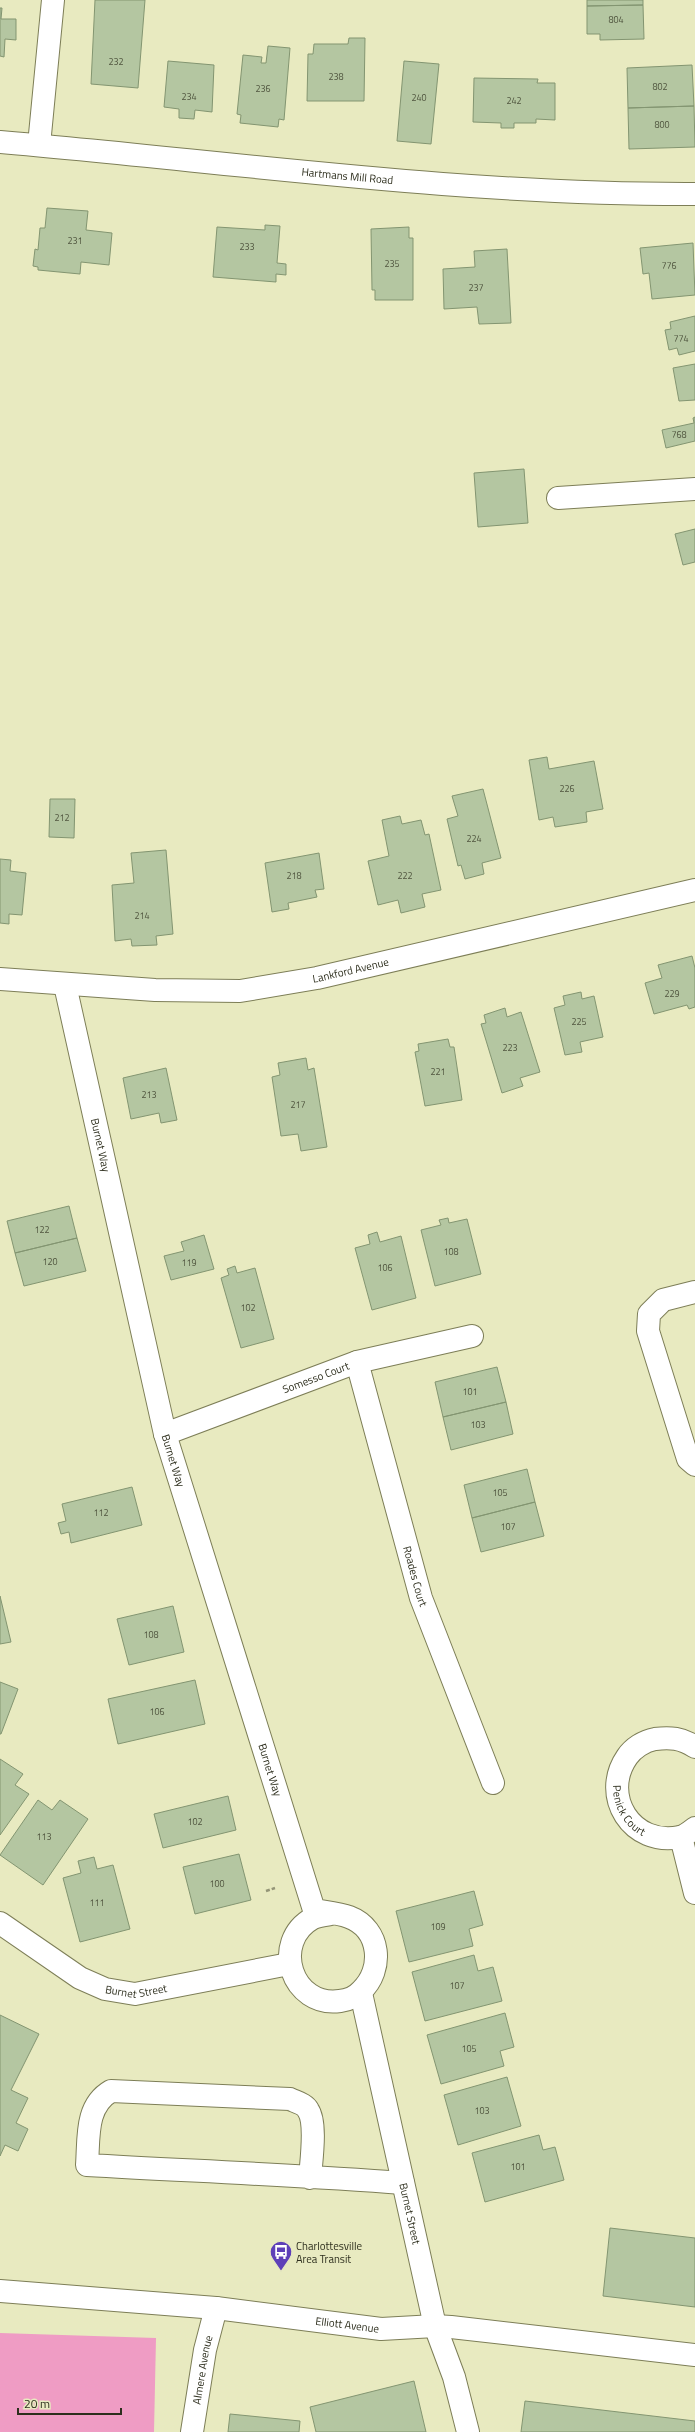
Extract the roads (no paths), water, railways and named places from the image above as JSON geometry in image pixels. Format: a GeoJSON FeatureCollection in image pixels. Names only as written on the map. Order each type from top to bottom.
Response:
{"type":"FeatureCollection","features":[{"type":"Feature","properties":{"kind":"street"},"geometry":{"type":"LineString","coordinates":[[39,145],[53,0]]}},
{"type":"Feature","properties":{"kind":"street","name":"Hartmans Mill Road"},"geometry":{"type":"LineString","coordinates":[[0,142],[420,184],[637,194],[695,194]]}},
{"type":"Feature","properties":{"kind":"street"},"geometry":{"type":"LineString","coordinates":[[558,498],[695,489]]}},
{"type":"Feature","properties":{"kind":"street","name":"Lankford Avenue"},"geometry":{"type":"LineString","coordinates":[[0,979],[65,985],[155,990],[240,991],[317,978],[695,890]]}},
{"type":"Feature","properties":{"kind":"street","name":"Burnet Way"},"geometry":{"type":"LineString","coordinates":[[65,985],[164,1434],[314,1910],[330,1914]]}},
{"type":"Feature","properties":{"kind":"street"},"geometry":{"type":"LineString","coordinates":[[695,1292],[663,1300],[649,1314],[648,1331],[688,1459],[695,1465]]}},
{"type":"Feature","properties":{"kind":"street","name":"Somesso Court"},"geometry":{"type":"LineString","coordinates":[[164,1434],[357,1362],[472,1336]]}},
{"type":"Feature","properties":{"kind":"street","name":"Roades Court"},"geometry":{"type":"LineString","coordinates":[[357,1362],[421,1598],[493,1783]]}},
{"type":"Feature","properties":{"kind":"street","name":"Penick Court"},"geometry":{"type":"LineString","coordinates":[[695,1747],[687,1741],[668,1737],[648,1740],[632,1751],[620,1767],[616,1786],[619,1806],[629,1822],[646,1834],[664,1838],[688,1832],[695,1893]]}},
{"type":"Feature","properties":{"kind":"street"},"geometry":{"type":"LineString","coordinates":[[330,1914],[349,1917],[365,1927],[375,1942],[378,1960],[372,1978],[360,1992],[347,2000],[331,2002],[316,1999],[303,1991],[293,1978],[289,1964],[291,1945],[299,1930],[313,1918],[330,1914]]}},
{"type":"Feature","properties":{"kind":"street","name":"Burnet Street"},"geometry":{"type":"LineString","coordinates":[[0,1923],[80,1978],[105,1989],[135,1994],[289,1964]]}},
{"type":"Feature","properties":{"kind":"street","name":"Burnet Street"},"geometry":{"type":"LineString","coordinates":[[360,1992],[435,2326],[454,2377],[468,2432]]}},
{"type":"Feature","properties":{"kind":"street"},"geometry":{"type":"LineString","coordinates":[[310,2178],[312,2123],[309,2110],[290,2099],[111,2091],[101,2097],[91,2112],[87,2165],[403,2184]]}},
{"type":"Feature","properties":{"kind":"street","name":"Elliott Avenue"},"geometry":{"type":"LineString","coordinates":[[0,2291],[216,2308],[381,2329],[435,2326],[695,2355]]}},
{"type":"Feature","properties":{"kind":"street","name":"Almere Avenue"},"geometry":{"type":"LineString","coordinates":[[192,2432],[205,2350],[216,2308]]}},
{"type":"Feature","properties":{"kind":"place","name":"Charlottesville Area Transit"},"geometry":{"type":"Point","coordinates":[281,2272]}}]}
